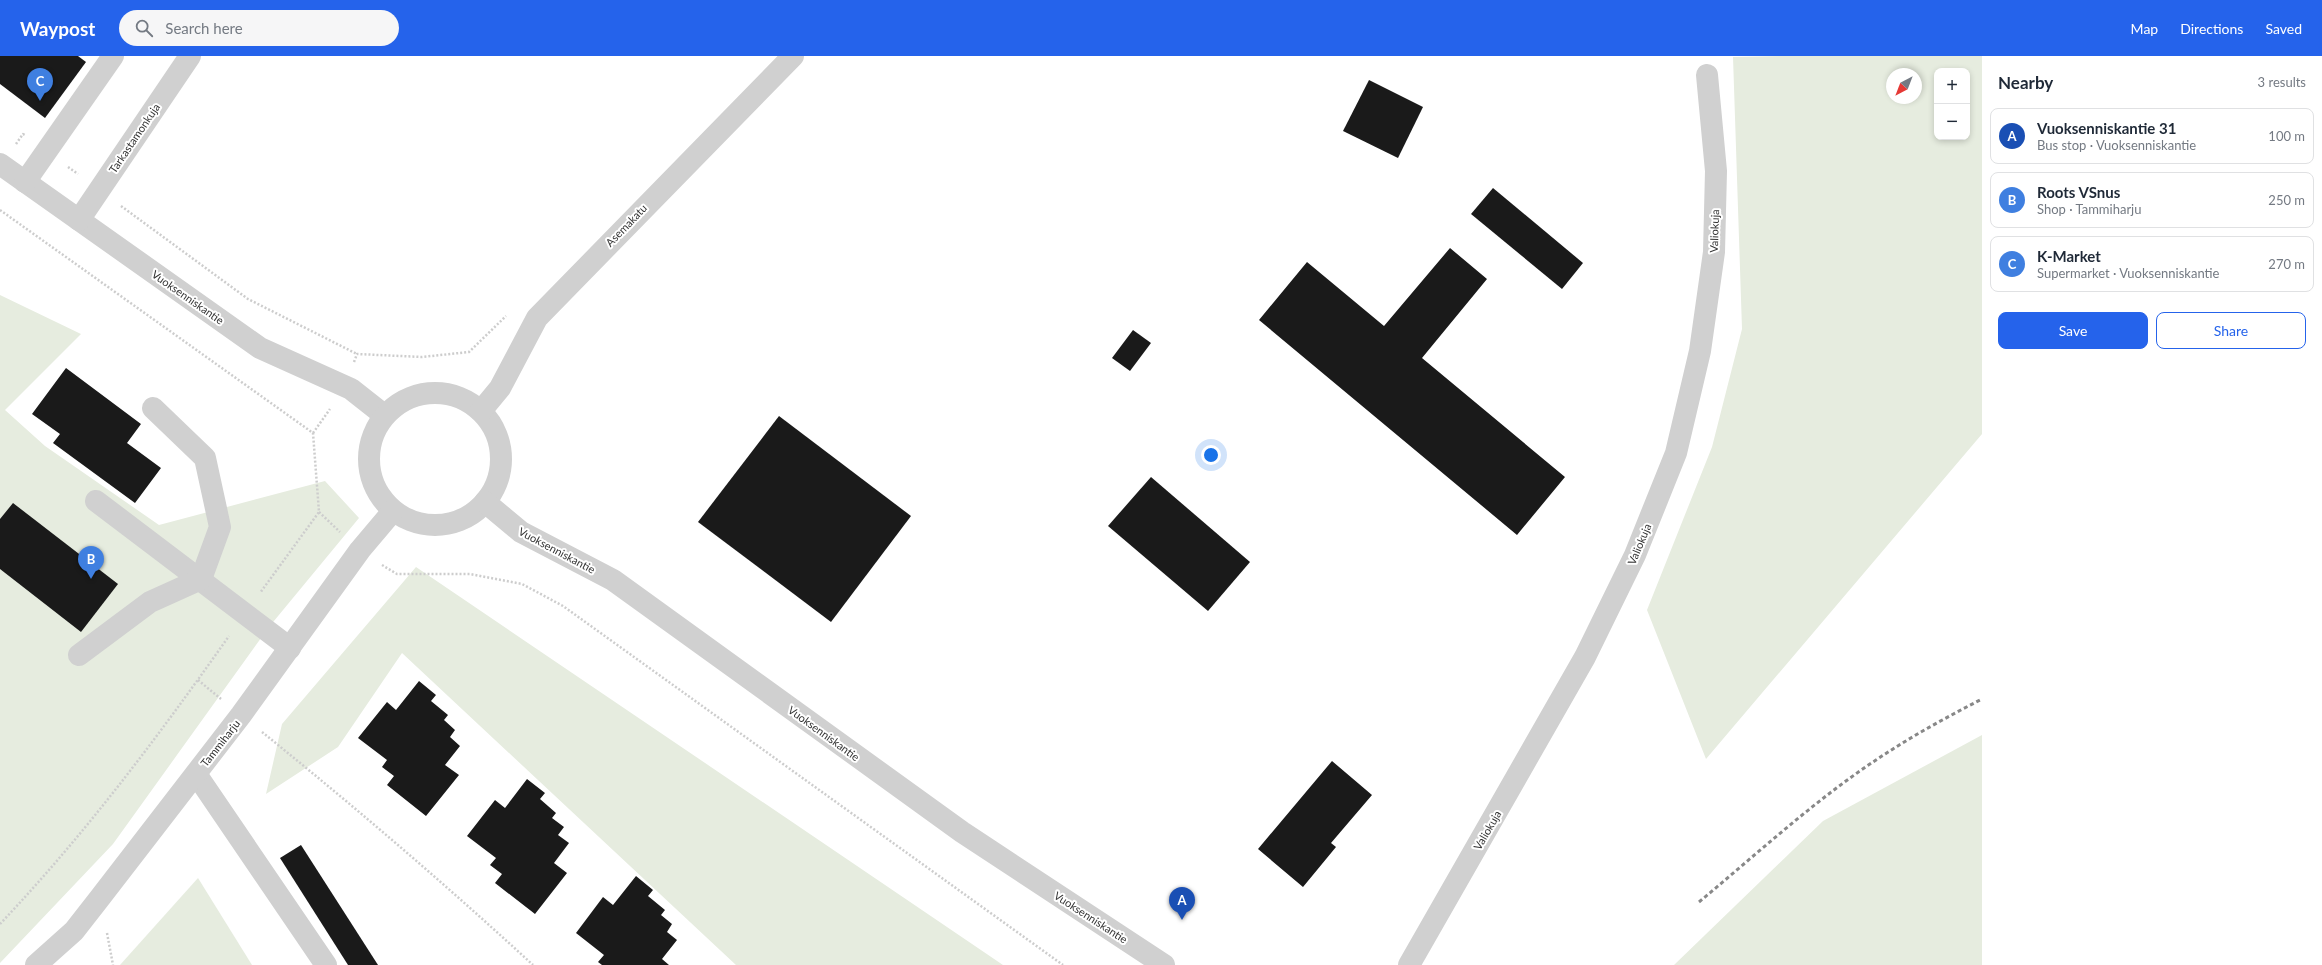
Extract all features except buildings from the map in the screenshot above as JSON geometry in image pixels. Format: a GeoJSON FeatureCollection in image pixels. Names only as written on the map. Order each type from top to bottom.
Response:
{"type":"FeatureCollection","features":[{"type":"Feature","properties":{"kind":"street"},"geometry":{"type":"LineString","coordinates":[[25,182],[113,56]]}},
{"type":"Feature","properties":{"kind":"street","name":"Asemakatu"},"geometry":{"type":"LineString","coordinates":[[481,411],[500,388],[537,318],[793,56]]}},
{"type":"Feature","properties":{"kind":"street","name":"Tarkastamonkuja"},"geometry":{"type":"LineString","coordinates":[[79,220],[185,58]]}},
{"type":"Feature","properties":{"kind":"street","name":"Valiokuja"},"geometry":{"type":"LineString","coordinates":[[1409,965],[1585,658],[1635,555],[1676,453],[1700,350],[1714,252],[1716,171],[1707,75]]}},
{"type":"Feature","properties":{"kind":"street","name":"Vuoksenniskantie"},"geometry":{"type":"LineString","coordinates":[[0,164],[260,348],[346,387],[384,415]]}},
{"type":"Feature","properties":{"kind":"street"},"geometry":{"type":"LineString","coordinates":[[432,392],[458,397],[481,411],[493,427],[500,446],[501,466],[496,485],[485,502],[465,518],[441,526],[415,523],[392,511],[378,495],[370,475],[368,454],[373,433],[384,415],[406,399],[432,392]]}},
{"type":"Feature","properties":{"kind":"street"},"geometry":{"type":"LineString","coordinates":[[79,655],[150,602],[201,579],[220,527],[205,458],[153,408]]}},
{"type":"Feature","properties":{"kind":"street"},"geometry":{"type":"LineString","coordinates":[[96,501],[246,613],[290,648]]}},
{"type":"Feature","properties":{"kind":"street","name":"Vuoksenniskantie"},"geometry":{"type":"LineString","coordinates":[[485,502],[521,532],[613,580],[962,832],[1164,965]]}},
{"type":"Feature","properties":{"kind":"street","name":"Tammiharju"},"geometry":{"type":"LineString","coordinates":[[36,965],[74,931],[241,715],[360,550],[392,511]]}},
{"type":"Feature","properties":{"kind":"street"},"geometry":{"type":"LineString","coordinates":[[196,774],[326,965]]}},
{"type":"Feature","properties":{"kind":"path"},"geometry":{"type":"LineString","coordinates":[[23,134],[248,299],[357,354],[422,357],[469,352],[509,313]]}},
{"type":"Feature","properties":{"kind":"path"},"geometry":{"type":"LineString","coordinates":[[0,210],[313,433]]}},
{"type":"Feature","properties":{"kind":"path"},"geometry":{"type":"LineString","coordinates":[[0,924],[74,844],[145,753],[319,512],[313,433],[346,387],[357,354]]}},
{"type":"Feature","properties":{"kind":"path"},"geometry":{"type":"LineString","coordinates":[[360,550],[397,574],[470,574],[522,584],[563,606],[1063,965]]}},
{"type":"Feature","properties":{"kind":"path"},"geometry":{"type":"LineString","coordinates":[[198,680],[364,814],[533,965]]}},
{"type":"Feature","properties":{"kind":"shaded area"},"geometry":{"type":"Polygon","coordinates":[[[1982,56],[1982,434],[1706,759],[1647,610],[1712,447],[1742,329],[1733,57],[1982,56]]]}},
{"type":"Feature","properties":{"kind":"shaded area"},"geometry":{"type":"Polygon","coordinates":[[[0,295],[81,334],[5,410],[45,446],[159,525],[325,481],[359,518],[269,627],[113,844],[0,963],[0,295]]]}},
{"type":"Feature","properties":{"kind":"shaded area"},"geometry":{"type":"Polygon","coordinates":[[[416,567],[1003,965],[736,965],[402,653],[338,747],[266,794],[282,724],[416,567]]]}},
{"type":"Feature","properties":{"kind":"shaded area"},"geometry":{"type":"Polygon","coordinates":[[[1982,735],[1982,965],[1674,965],[1823,821],[1982,735]]]}},
{"type":"Feature","properties":{"kind":"shaded area"},"geometry":{"type":"Polygon","coordinates":[[[198,878],[252,965],[120,965],[198,878]]]}},
{"type":"Feature","properties":{"kind":"railway"},"geometry":{"type":"LineString","coordinates":[[1699,902],[1787,827],[1855,774],[1917,734],[1982,699]]}},
{"type":"Feature","properties":{"kind":"place","name":"K-Market"},"geometry":{"type":"Point","coordinates":[40,101]}},
{"type":"Feature","properties":{"kind":"place","name":"Roots VSnus"},"geometry":{"type":"Point","coordinates":[91,579]}},
{"type":"Feature","properties":{"kind":"place","name":"Vuoksenniskantie 31"},"geometry":{"type":"Point","coordinates":[1182,920]}}]}
